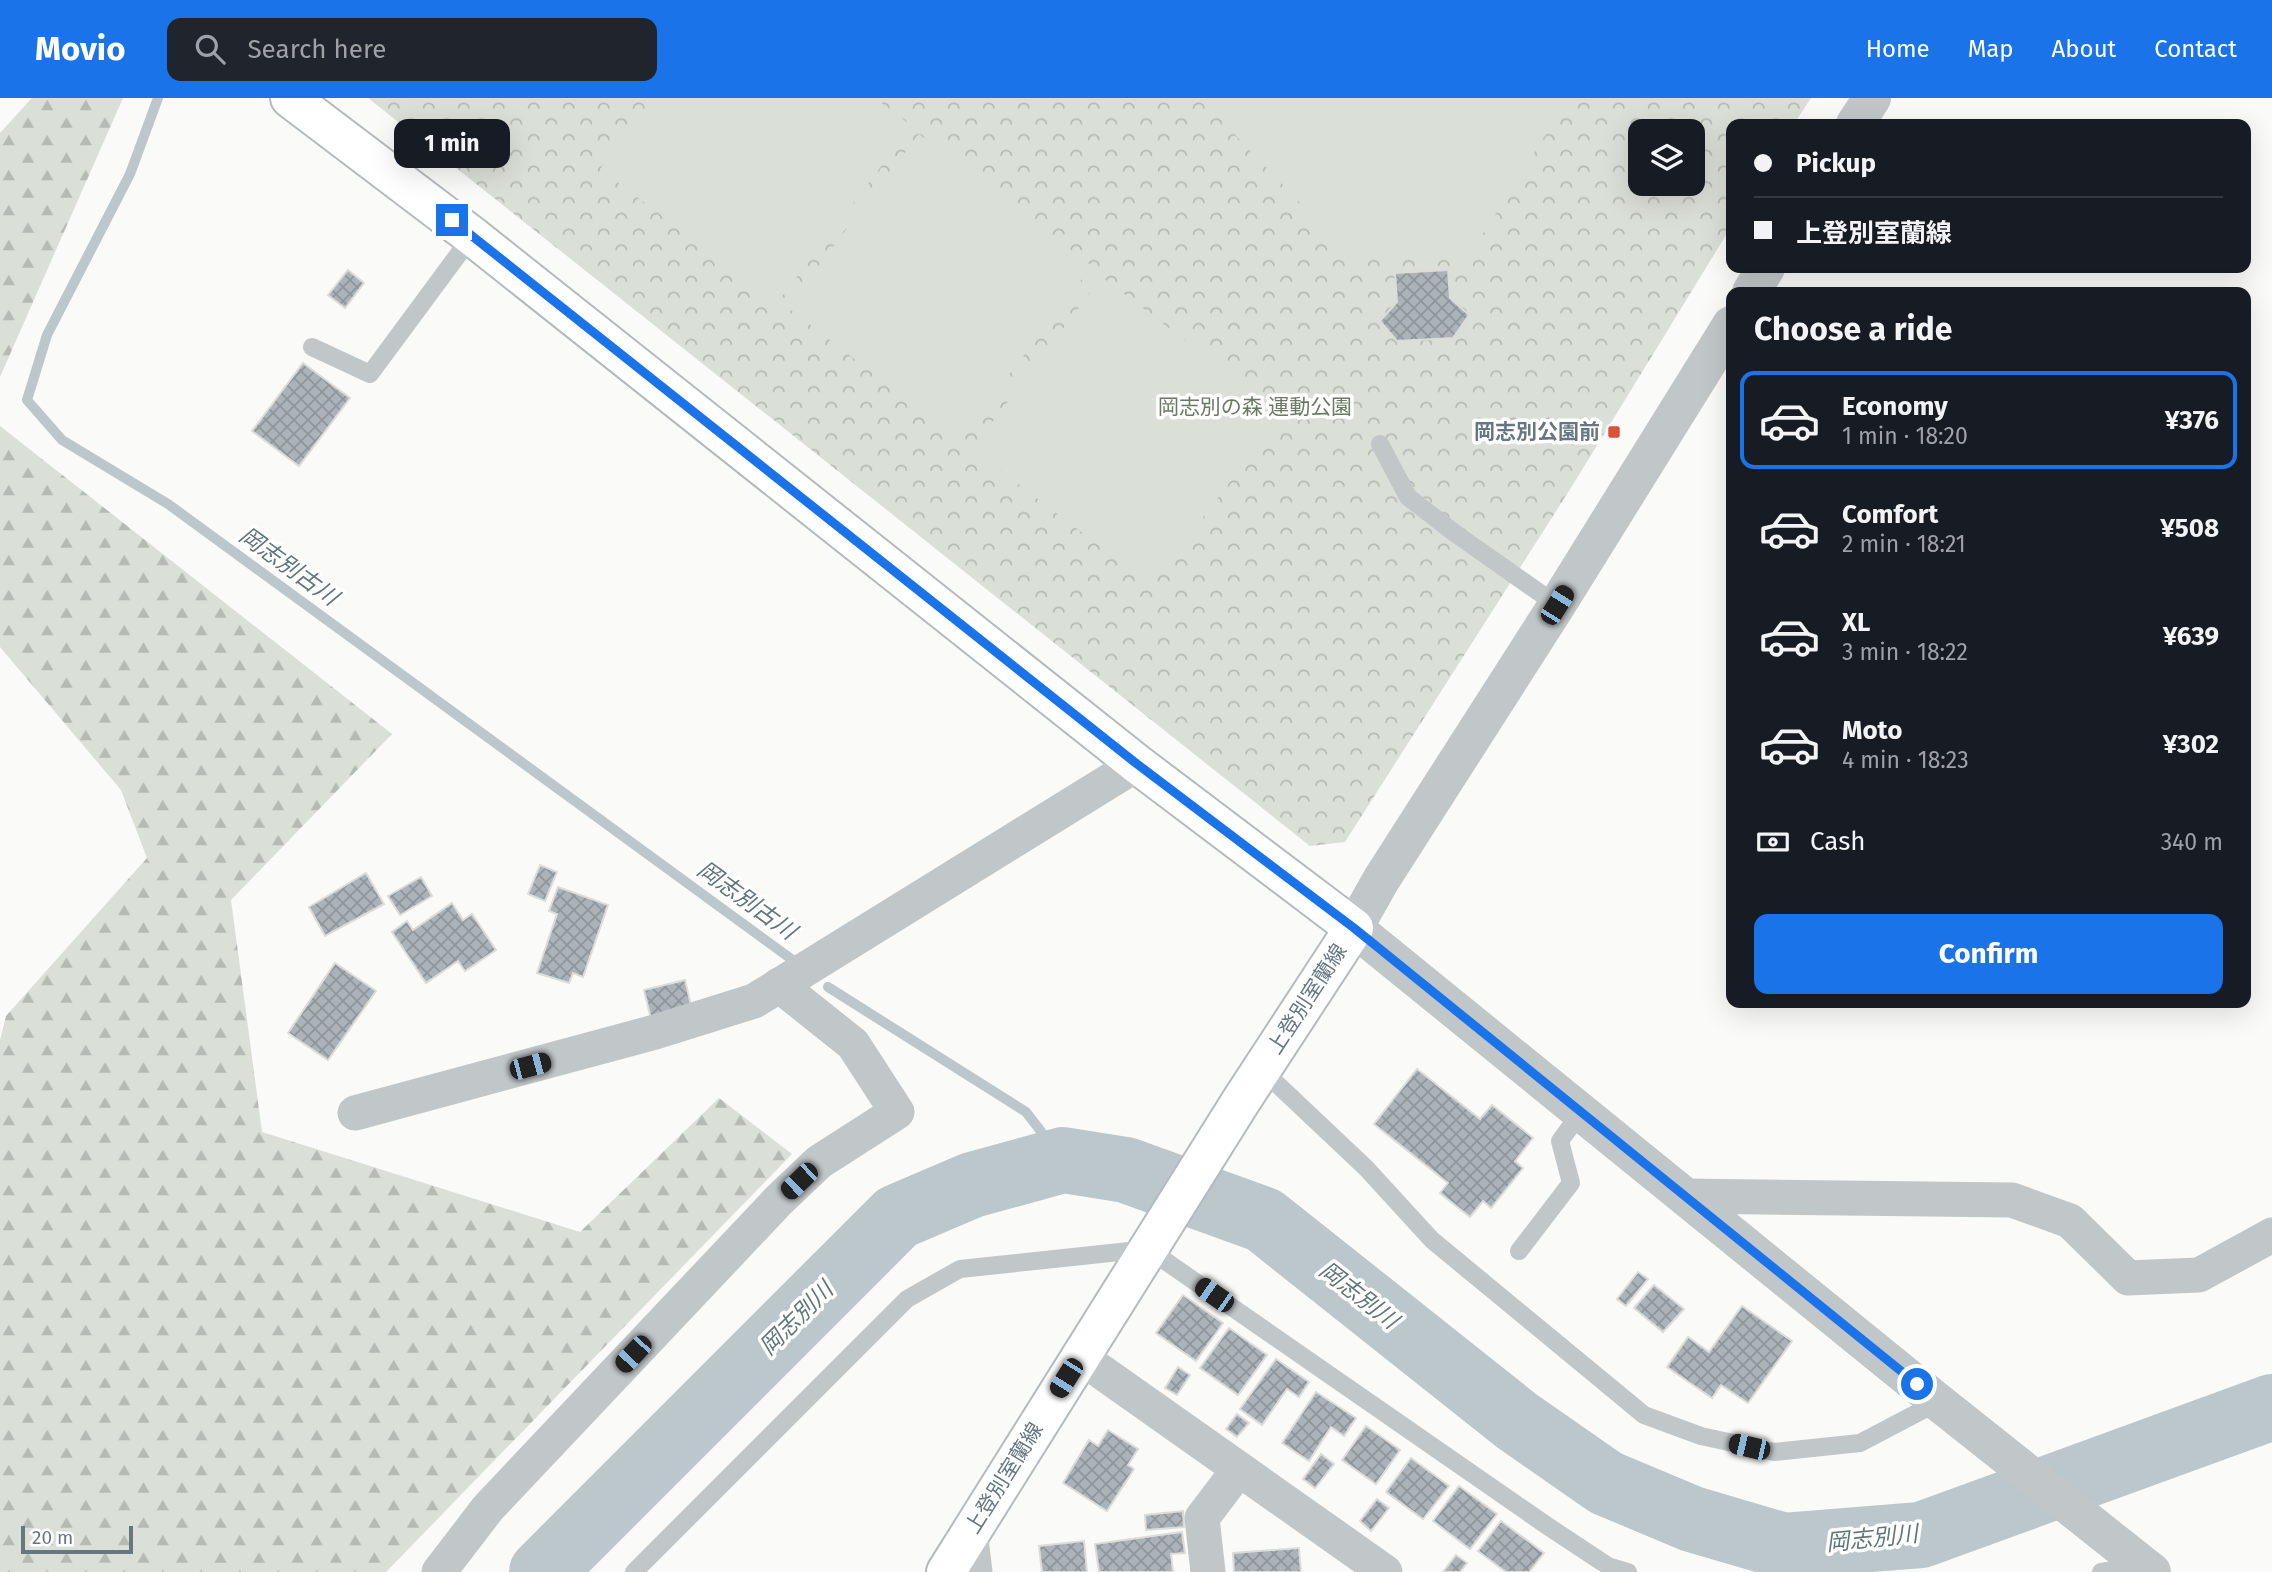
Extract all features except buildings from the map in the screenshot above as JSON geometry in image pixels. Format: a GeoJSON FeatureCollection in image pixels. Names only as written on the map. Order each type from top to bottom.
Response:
{"type":"FeatureCollection","features":[{"type":"Feature","properties":{"kind":"main road","name":"上登別室蘭線"},"geometry":{"type":"LineString","coordinates":[[290,98],[472,236],[1137,764],[1354,928],[1079,1356],[946,1572]]}},
{"type":"Feature","properties":{"kind":"street"},"geometry":{"type":"LineString","coordinates":[[1859,119],[1872,98]]}},
{"type":"Feature","properties":{"kind":"street"},"geometry":{"type":"LineString","coordinates":[[1726,333],[1557,605],[1381,880],[1354,928],[2148,1569]]}},
{"type":"Feature","properties":{"kind":"street"},"geometry":{"type":"LineString","coordinates":[[355,1113],[655,1032],[754,1001],[1137,764]]}},
{"type":"Feature","properties":{"kind":"street"},"geometry":{"type":"LineString","coordinates":[[439,1572],[488,1508],[779,1200],[819,1162],[897,1112],[853,1044],[779,985]]}},
{"type":"Feature","properties":{"kind":"street"},"geometry":{"type":"LineString","coordinates":[[1685,1196],[2012,1200],[2070,1221],[2128,1278],[2199,1275],[2272,1235]]}},
{"type":"Feature","properties":{"kind":"street"},"geometry":{"type":"LineString","coordinates":[[1079,1356],[1385,1572]]}},
{"type":"Feature","properties":{"kind":"street"},"geometry":{"type":"LineString","coordinates":[[1208,1572],[1202,1518],[1239,1469]]}},
{"type":"Feature","properties":{"kind":"street"},"geometry":{"type":"LineString","coordinates":[[970,1531],[975,1572]]}},
{"type":"Feature","properties":{"kind":"lane"},"geometry":{"type":"LineString","coordinates":[[312,347],[370,374],[472,236]]}},
{"type":"Feature","properties":{"kind":"lane"},"geometry":{"type":"LineString","coordinates":[[1380,444],[1408,497],[1557,605]]}},
{"type":"Feature","properties":{"kind":"lane"},"geometry":{"type":"LineString","coordinates":[[1261,1069],[1366,1168],[1432,1240],[1644,1415],[1701,1436],[1774,1452],[1860,1443],[1951,1412]]}},
{"type":"Feature","properties":{"kind":"lane"},"geometry":{"type":"LineString","coordinates":[[1518,1251],[1571,1183],[1560,1141],[1581,1112]]}},
{"type":"Feature","properties":{"kind":"lane"},"geometry":{"type":"LineString","coordinates":[[634,1572],[907,1299],[960,1269],[1153,1240],[1546,1525],[1608,1566],[1628,1572]]}},
{"type":"Feature","properties":{"kind":"lane"},"geometry":{"type":"LineString","coordinates":[[2101,1572],[2148,1569]]}},
{"type":"Feature","properties":{"kind":"green space"},"geometry":{"type":"Polygon","coordinates":[[[32,98],[123,98],[0,377],[0,133],[32,98]]]}},
{"type":"Feature","properties":{"kind":"green space","name":"岡志別の森 運動公園"},"geometry":{"type":"Polygon","coordinates":[[[368,98],[1811,98],[1797,119],[1726,119],[1726,235],[1574,483],[1345,842],[1310,846],[368,98]]]}},
{"type":"Feature","properties":{"kind":"green space"},"geometry":{"type":"Polygon","coordinates":[[[654,98],[875,98],[912,126],[777,303],[600,169],[654,98]]]}},
{"type":"Feature","properties":{"kind":"green space"},"geometry":{"type":"Polygon","coordinates":[[[1200,98],[1569,98],[1472,251],[1348,253],[1200,98]]]}},
{"type":"Feature","properties":{"kind":"green space"},"geometry":{"type":"Polygon","coordinates":[[[919,134],[1092,266],[959,440],[787,307],[919,134]]]}},
{"type":"Feature","properties":{"kind":"green space"},"geometry":{"type":"Polygon","coordinates":[[[1102,277],[1282,414],[1151,585],[972,449],[1102,277]]]}},
{"type":"Feature","properties":{"kind":"green space"},"geometry":{"type":"Polygon","coordinates":[[[0,426],[392,734],[231,900],[262,1132],[580,1232],[719,1098],[792,1154],[386,1572],[0,1572],[0,1040],[6,1016],[147,858],[121,790],[0,647],[0,426]]]}},
{"type":"Feature","properties":{"kind":"water"},"geometry":{"type":"Polygon","coordinates":[[[2272,1388],[2272,1432],[2162,1467],[2084,1498],[2036,1460],[2083,1460],[2108,1448],[2227,1418],[2272,1388]]]}},
{"type":"Feature","properties":{"kind":"pier"},"geometry":{"type":"Polygon","coordinates":[[[2035,1456],[2061,1456],[2108,1492],[2085,1501],[2035,1456]]]}},
{"type":"Feature","properties":{"kind":"waterway","name":"岡志別古川"},"geometry":{"type":"LineString","coordinates":[[158,98],[130,174],[47,335],[27,400],[62,440],[168,504],[794,961]]}},
{"type":"Feature","properties":{"kind":"waterway","name":"岡志別古川"},"geometry":{"type":"LineString","coordinates":[[828,987],[1026,1112],[1063,1160]]}},
{"type":"Feature","properties":{"kind":"waterway","name":"岡志別川"},"geometry":{"type":"LineString","coordinates":[[542,1572],[897,1217],[972,1185],[1063,1160],[1126,1170],[1264,1220],[1517,1421],[1606,1483],[1692,1519],[1784,1546],[1921,1535],[2272,1407]]}},
{"type":"Feature","properties":{"kind":"place","name":"岡志別公園前"},"geometry":{"type":"Point","coordinates":[1614,432]}},
{"type":"Feature","properties":{"kind":"route"},"geometry":{"type":"LineString","coordinates":[[452,220],[1137,764],[1354,928],[1917,1384]]}}]}
